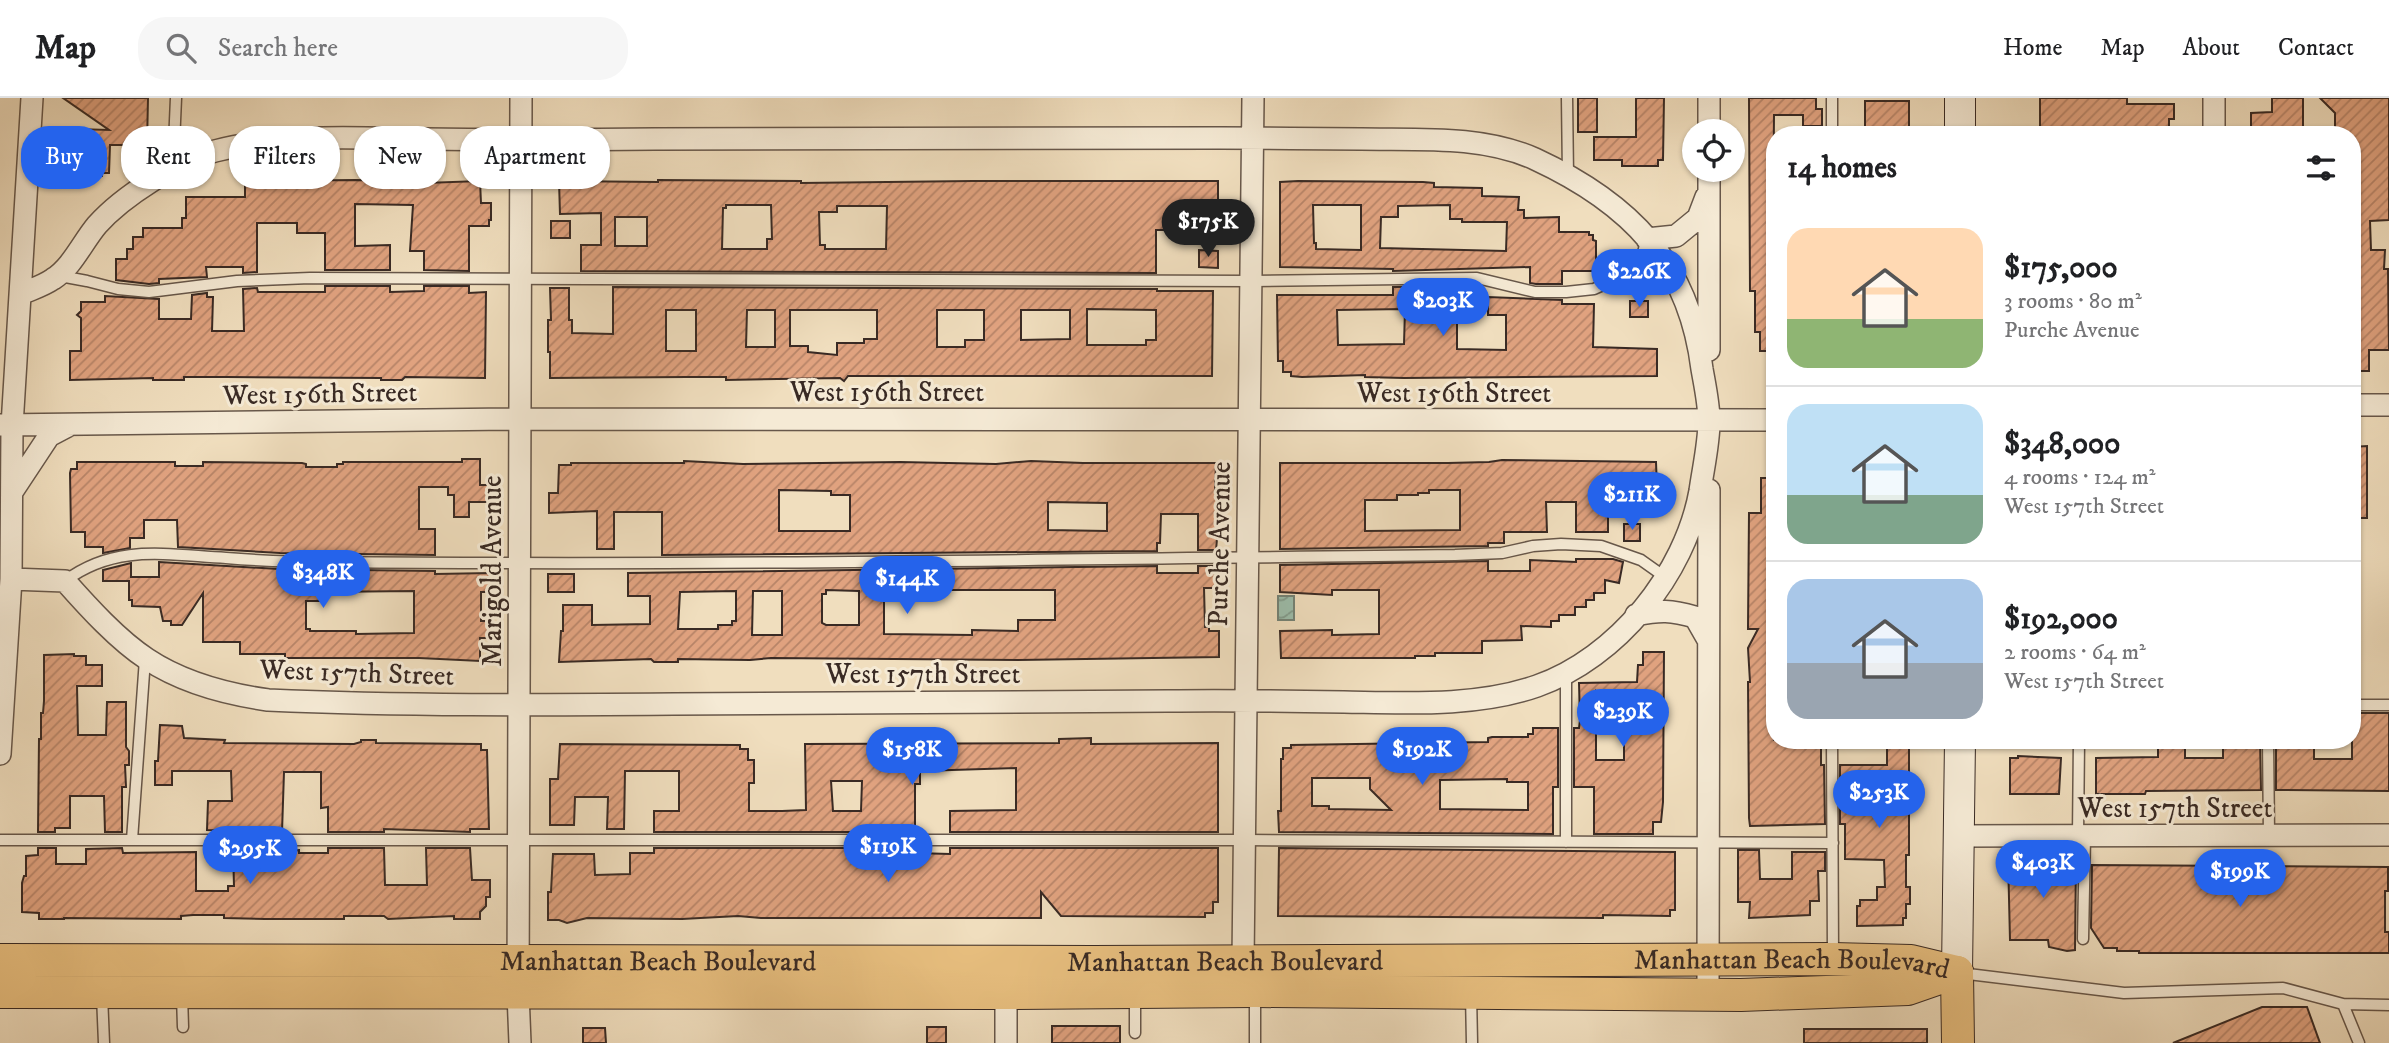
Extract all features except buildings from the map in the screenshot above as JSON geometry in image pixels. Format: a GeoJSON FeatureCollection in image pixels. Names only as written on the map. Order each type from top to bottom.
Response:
{"type":"FeatureCollection","features":[{"type":"Feature","properties":{"kind":"main road"},"geometry":{"type":"LineString","coordinates":[[1960,98],[1960,126]]}},
{"type":"Feature","properties":{"kind":"main road"},"geometry":{"type":"LineString","coordinates":[[1958,1043],[1960,749]]}},
{"type":"Feature","properties":{"kind":"main road","name":"Manhattan Beach Boulevard"},"geometry":{"type":"LineString","coordinates":[[0,960],[1006,962],[1249,981],[1471,992],[1741,995],[1908,989],[1957,972]]}},
{"type":"Feature","properties":{"kind":"main road","name":"Manhattan Beach Boulevard"},"geometry":{"type":"LineString","coordinates":[[0,992],[1135,992],[1249,981],[1707,960],[1912,961],[1957,972]]}},
{"type":"Feature","properties":{"kind":"street"},"geometry":{"type":"LineString","coordinates":[[0,754],[11,579],[12,518],[6,494],[6,426],[18,345],[32,98]]}},
{"type":"Feature","properties":{"kind":"street","name":"Marigold Avenue"},"geometry":{"type":"LineString","coordinates":[[521,98],[521,126]]}},
{"type":"Feature","properties":{"kind":"street","name":"Purche Avenue"},"geometry":{"type":"LineString","coordinates":[[1249,981],[1245,840],[1253,98]]}},
{"type":"Feature","properties":{"kind":"street"},"geometry":{"type":"LineString","coordinates":[[1709,98],[1709,119]]}},
{"type":"Feature","properties":{"kind":"street"},"geometry":{"type":"LineString","coordinates":[[2214,98],[2214,126]]}},
{"type":"Feature","properties":{"kind":"street"},"geometry":{"type":"LineString","coordinates":[[215,151],[310,138],[460,139]]}},
{"type":"Feature","properties":{"kind":"street"},"geometry":{"type":"LineString","coordinates":[[610,140],[1440,140],[1522,153],[1601,197],[1628,217],[1667,263],[1683,292],[1698,335],[1709,421]]}},
{"type":"Feature","properties":{"kind":"street"},"geometry":{"type":"LineString","coordinates":[[1647,239],[1676,236],[1698,218],[1708,182]]}},
{"type":"Feature","properties":{"kind":"street"},"geometry":{"type":"LineString","coordinates":[[1707,993],[1709,182]]}},
{"type":"Feature","properties":{"kind":"street"},"geometry":{"type":"LineString","coordinates":[[21,294],[60,276],[100,221],[142,189]]}},
{"type":"Feature","properties":{"kind":"street","name":"Marigold Avenue"},"geometry":{"type":"LineString","coordinates":[[520,1043],[521,189]]}},
{"type":"Feature","properties":{"kind":"street"},"geometry":{"type":"LineString","coordinates":[[0,364],[18,345]]}},
{"type":"Feature","properties":{"kind":"street"},"geometry":{"type":"LineString","coordinates":[[2361,405],[2389,405]]}},
{"type":"Feature","properties":{"kind":"street","name":"West 156th Street"},"geometry":{"type":"LineString","coordinates":[[6,426],[520,419],[1766,420]]}},
{"type":"Feature","properties":{"kind":"street","name":"West 157th Street"},"geometry":{"type":"LineString","coordinates":[[65,582],[91,610],[145,659],[199,685],[237,696],[268,700],[520,705],[1462,700],[1502,696],[1535,687],[1566,674],[1594,654],[1636,615],[1665,577],[1685,542],[1698,503],[1709,421]]}},
{"type":"Feature","properties":{"kind":"street"},"geometry":{"type":"LineString","coordinates":[[6,494],[49,436],[69,425]]}},
{"type":"Feature","properties":{"kind":"street"},"geometry":{"type":"LineString","coordinates":[[11,579],[65,582]]}},
{"type":"Feature","properties":{"kind":"street"},"geometry":{"type":"LineString","coordinates":[[1636,615],[1673,610],[1695,617],[1707,640]]}},
{"type":"Feature","properties":{"kind":"street","name":"West 157th Street"},"geometry":{"type":"LineString","coordinates":[[1961,836],[2389,835]]}},
{"type":"Feature","properties":{"kind":"street"},"geometry":{"type":"LineString","coordinates":[[1006,962],[1006,1043]]}},
{"type":"Feature","properties":{"kind":"lane"},"geometry":{"type":"LineString","coordinates":[[175,126],[176,98]]}},
{"type":"Feature","properties":{"kind":"lane"},"geometry":{"type":"LineString","coordinates":[[1567,98],[1568,178]]}},
{"type":"Feature","properties":{"kind":"lane"},"geometry":{"type":"LineString","coordinates":[[1832,98],[1832,126]]}},
{"type":"Feature","properties":{"kind":"lane"},"geometry":{"type":"LineString","coordinates":[[60,276],[118,289],[149,292],[237,281],[520,278],[1251,281],[1477,278],[1535,292],[1594,289],[1623,276],[1641,259],[1647,239]]}},
{"type":"Feature","properties":{"kind":"lane"},"geometry":{"type":"LineString","coordinates":[[65,582],[85,566],[116,557],[146,553],[290,562],[520,564],[1455,555],[1502,553],[1533,546],[1561,544],[1601,546],[1641,560],[1665,577]]}},
{"type":"Feature","properties":{"kind":"lane"},"geometry":{"type":"LineString","coordinates":[[132,840],[145,659]]}},
{"type":"Feature","properties":{"kind":"lane"},"geometry":{"type":"LineString","coordinates":[[1566,674],[1566,842]]}},
{"type":"Feature","properties":{"kind":"lane"},"geometry":{"type":"LineString","coordinates":[[2361,705],[2389,705]]}},
{"type":"Feature","properties":{"kind":"lane"},"geometry":{"type":"LineString","coordinates":[[1832,749],[1833,959]]}},
{"type":"Feature","properties":{"kind":"lane"},"geometry":{"type":"LineString","coordinates":[[2079,749],[2084,939]]}},
{"type":"Feature","properties":{"kind":"lane"},"geometry":{"type":"LineString","coordinates":[[2268,749],[2269,835]]}},
{"type":"Feature","properties":{"kind":"lane"},"geometry":{"type":"LineString","coordinates":[[0,841],[1245,840],[1833,843]]}},
{"type":"Feature","properties":{"kind":"lane"},"geometry":{"type":"LineString","coordinates":[[1957,972],[2124,993],[2283,988],[2343,1004],[2389,1005]]}},
{"type":"Feature","properties":{"kind":"lane"},"geometry":{"type":"LineString","coordinates":[[1249,981],[1255,1043]]}},
{"type":"Feature","properties":{"kind":"lane"},"geometry":{"type":"LineString","coordinates":[[102,992],[104,1043]]}},
{"type":"Feature","properties":{"kind":"lane"},"geometry":{"type":"LineString","coordinates":[[1135,992],[1135,1033]]}},
{"type":"Feature","properties":{"kind":"lane"},"geometry":{"type":"LineString","coordinates":[[1471,992],[1472,1043]]}},
{"type":"Feature","properties":{"kind":"lane"},"geometry":{"type":"LineString","coordinates":[[182,993],[183,1027]]}},
{"type":"Feature","properties":{"kind":"lane"},"geometry":{"type":"LineString","coordinates":[[2343,1004],[2360,1043]]}},
{"type":"Feature","properties":{"kind":"water"},"geometry":{"type":"Polygon","coordinates":[[[1278,596],[1294,596],[1294,620],[1278,620],[1278,596]]]}}]}
